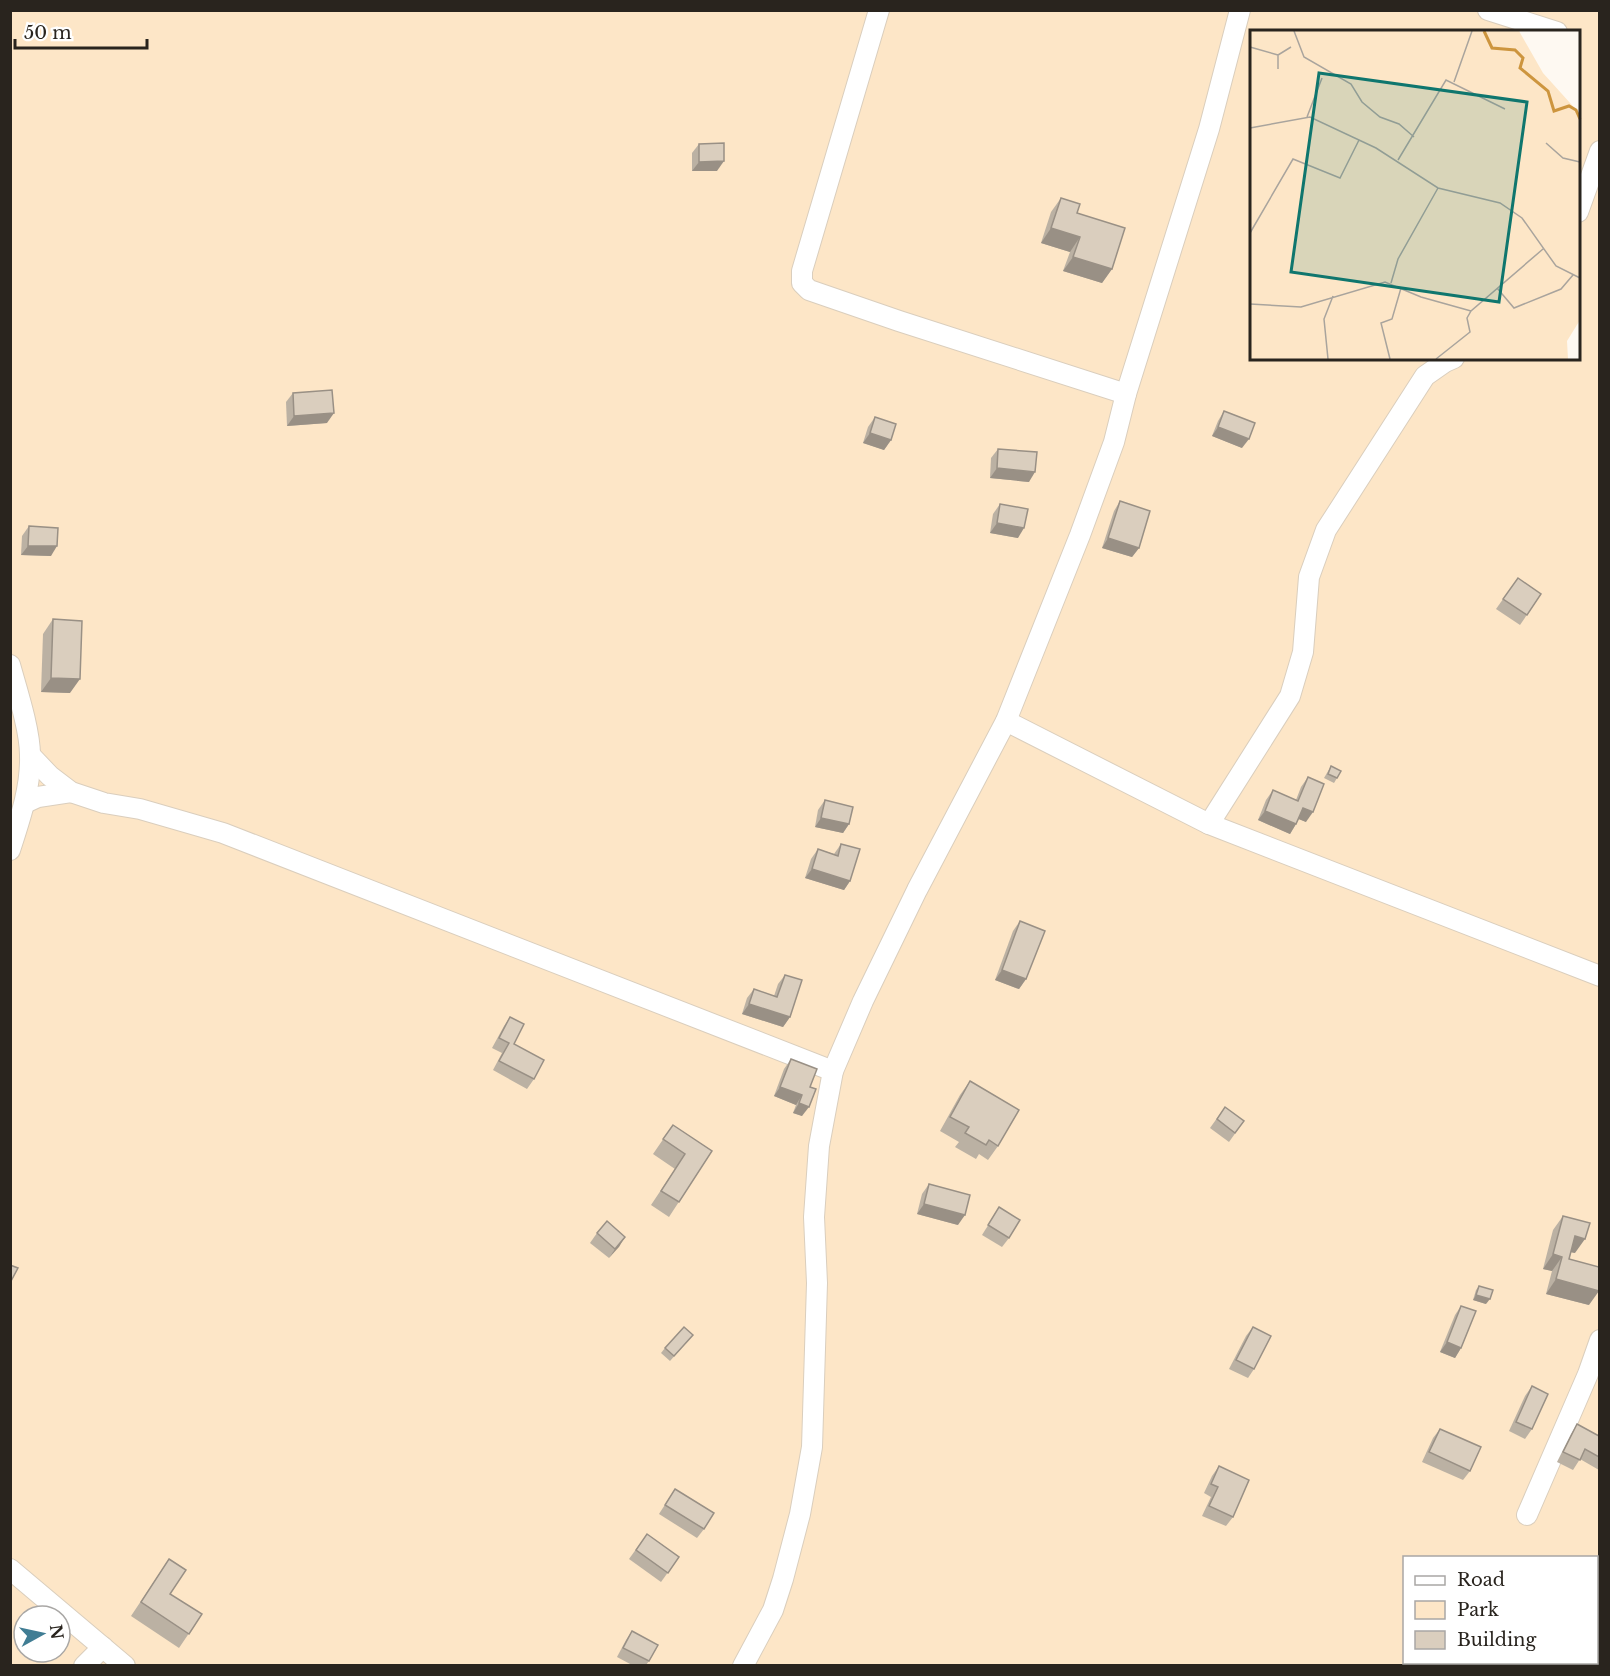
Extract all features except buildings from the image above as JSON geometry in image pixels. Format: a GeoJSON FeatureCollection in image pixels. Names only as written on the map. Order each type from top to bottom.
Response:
{"type":"FeatureCollection","features":[{"type":"Feature","properties":{"kind":"street"},"geometry":{"type":"LineString","coordinates":[[879,10],[802,271],[802,283],[809,290],[1126,394]]}},
{"type":"Feature","properties":{"kind":"street"},"geometry":{"type":"LineString","coordinates":[[743,1665],[773,1610],[800,1514],[812,1447],[817,1283],[814,1217],[819,1146],[833,1071],[863,1001],[917,890],[1006,721],[1080,535],[1114,442],[1126,394],[1209,129],[1240,10]]}},
{"type":"Feature","properties":{"kind":"street"},"geometry":{"type":"LineString","coordinates":[[1488,10],[1551,30]]}},
{"type":"Feature","properties":{"kind":"street"},"geometry":{"type":"LineString","coordinates":[[1580,206],[1599,150]]}},
{"type":"Feature","properties":{"kind":"street"},"geometry":{"type":"LineString","coordinates":[[1209,824],[1290,696],[1303,652],[1310,577],[1326,530],[1425,376],[1450,360]]}},
{"type":"Feature","properties":{"kind":"street"},"geometry":{"type":"LineString","coordinates":[[10,665],[22,707],[30,754],[25,803],[10,850]]}},
{"type":"Feature","properties":{"kind":"street"},"geometry":{"type":"LineString","coordinates":[[1006,721],[1209,824],[1599,976]]}},
{"type":"Feature","properties":{"kind":"street"},"geometry":{"type":"LineString","coordinates":[[30,754],[50,776],[71,792],[104,803],[140,809],[223,833],[833,1071]]}},
{"type":"Feature","properties":{"kind":"street"},"geometry":{"type":"LineString","coordinates":[[25,803],[38,797],[71,792]]}},
{"type":"Feature","properties":{"kind":"street"},"geometry":{"type":"LineString","coordinates":[[1527,1515],[1588,1374],[1599,1340]]}},
{"type":"Feature","properties":{"kind":"street"},"geometry":{"type":"LineString","coordinates":[[10,1569],[125,1665]]}},
{"type":"Feature","properties":{"kind":"street"},"geometry":{"type":"LineString","coordinates":[[84,1665],[103,1647]]}},
{"type":"Feature","properties":{"kind":"green space"},"geometry":{"type":"Polygon","coordinates":[[[11,11],[1599,11],[1599,1665],[11,1666],[11,11]]]}}]}
